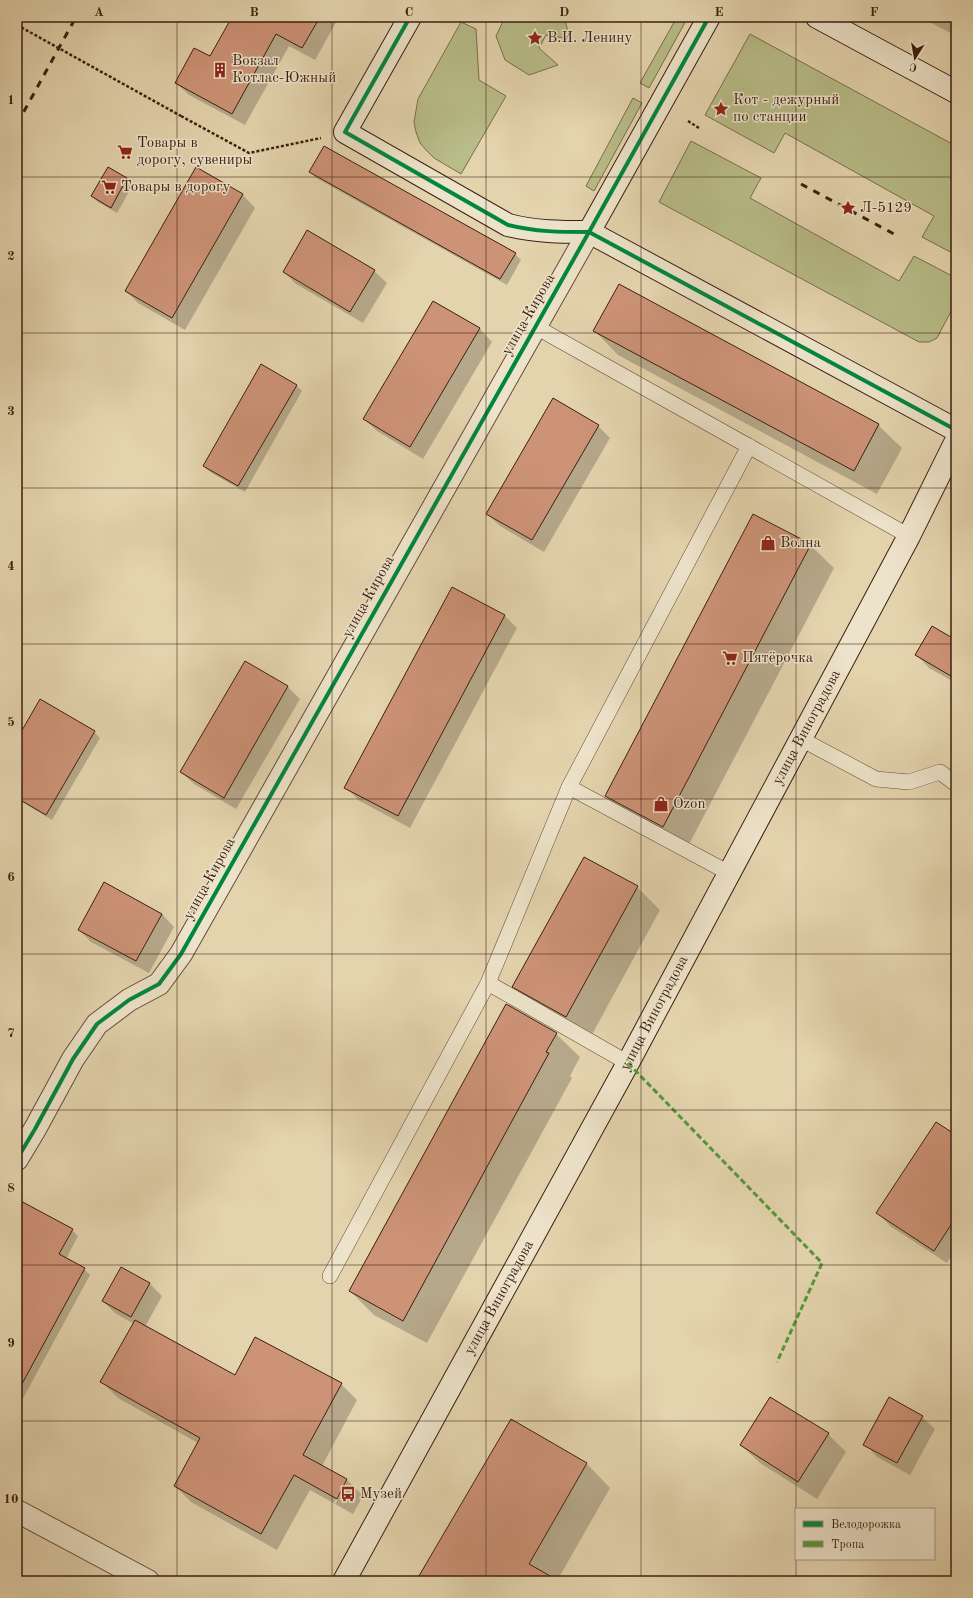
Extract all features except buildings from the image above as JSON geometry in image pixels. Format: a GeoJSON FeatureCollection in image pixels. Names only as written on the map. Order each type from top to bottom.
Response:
{"type":"FeatureCollection","features":[{"type":"Feature","properties":{"kind":"street"},"geometry":{"type":"LineString","coordinates":[[410,17],[345,132],[508,225],[526,230],[543,232],[589,232],[956,430]]}},
{"type":"Feature","properties":{"kind":"street","name":"улица Кирова"},"geometry":{"type":"LineString","coordinates":[[17,1159],[57,1091],[73,1059],[97,1024],[129,1000],[159,984],[181,954],[536,327],[709,17]]}},
{"type":"Feature","properties":{"kind":"street"},"geometry":{"type":"LineString","coordinates":[[817,17],[956,92]]}},
{"type":"Feature","properties":{"kind":"street","name":"улица Виноградова"},"geometry":{"type":"LineString","coordinates":[[344,1581],[628,1063],[909,536],[956,440]]}},
{"type":"Feature","properties":{"kind":"street"},"geometry":{"type":"LineString","coordinates":[[17,1511],[148,1581]]}},
{"type":"Feature","properties":{"kind":"lane"},"geometry":{"type":"LineString","coordinates":[[536,327],[909,536]]}},
{"type":"Feature","properties":{"kind":"lane"},"geometry":{"type":"LineString","coordinates":[[330,1276],[488,983],[569,787],[749,446]]}},
{"type":"Feature","properties":{"kind":"lane"},"geometry":{"type":"LineString","coordinates":[[801,739],[876,780],[908,782],[940,772],[956,784]]}},
{"type":"Feature","properties":{"kind":"lane"},"geometry":{"type":"LineString","coordinates":[[569,787],[729,874]]}},
{"type":"Feature","properties":{"kind":"lane"},"geometry":{"type":"LineString","coordinates":[[488,983],[628,1063]]}},
{"type":"Feature","properties":{"kind":"path"},"geometry":{"type":"LineString","coordinates":[[17,25],[249,154],[345,132]]}},
{"type":"Feature","properties":{"kind":"path"},"geometry":{"type":"LineString","coordinates":[[688,121],[699,128]]}},
{"type":"Feature","properties":{"kind":"green space"},"geometry":{"type":"Polygon","coordinates":[[[505,17],[564,17],[570,39],[546,35],[539,48],[558,65],[529,75],[505,60],[496,36],[505,17]]]}},
{"type":"Feature","properties":{"kind":"green space"},"geometry":{"type":"Polygon","coordinates":[[[677,17],[688,17],[649,88],[640,83],[677,17]]]}},
{"type":"Feature","properties":{"kind":"green space"},"geometry":{"type":"Polygon","coordinates":[[[461,22],[476,29],[479,80],[506,96],[461,174],[434,158],[427,151],[420,143],[414,122],[418,99],[461,22]]]}},
{"type":"Feature","properties":{"kind":"green space"},"geometry":{"type":"Polygon","coordinates":[[[750,34],[956,146],[956,255],[922,237],[934,216],[785,133],[774,153],[705,115],[750,34]]]}},
{"type":"Feature","properties":{"kind":"green space"},"geometry":{"type":"Polygon","coordinates":[[[633,98],[642,103],[594,191],[586,186],[633,98]]]}},
{"type":"Feature","properties":{"kind":"green space"},"geometry":{"type":"Polygon","coordinates":[[[691,141],[761,178],[750,198],[899,281],[914,256],[956,278],[956,302],[937,338],[929,342],[919,342],[659,202],[691,141]]]}},
{"type":"Feature","properties":{"kind":"railway"},"geometry":{"type":"LineString","coordinates":[[17,124],[76,17]]}},
{"type":"Feature","properties":{"kind":"railway"},"geometry":{"type":"LineString","coordinates":[[801,184],[894,234]]}},
{"type":"Feature","properties":{"kind":"marked path"},"geometry":{"type":"LineString","coordinates":[[628,1063],[822,1263],[777,1362]]}},
{"type":"Feature","properties":{"kind":"cycle path"},"geometry":{"type":"LineString","coordinates":[[410,17],[345,132],[508,225],[558,232],[589,232],[956,430]]}},
{"type":"Feature","properties":{"kind":"cycle path"},"geometry":{"type":"LineString","coordinates":[[17,1159],[73,1059],[97,1024],[129,1000],[159,984],[181,954],[709,17]]}},
{"type":"Feature","properties":{"kind":"place","name":"В.И. Ленину"},"geometry":{"type":"Point","coordinates":[535,38]}},
{"type":"Feature","properties":{"kind":"place","name":"Вокзал Котлас-Южный"},"geometry":{"type":"Point","coordinates":[220,70]}},
{"type":"Feature","properties":{"kind":"place","name":"Кот - дежурный по станции"},"geometry":{"type":"Point","coordinates":[721,109]}},
{"type":"Feature","properties":{"kind":"place","name":"Товары в дорогу, сувениры"},"geometry":{"type":"Point","coordinates":[125,152]}},
{"type":"Feature","properties":{"kind":"place","name":"Товары в дорогу"},"geometry":{"type":"Point","coordinates":[109,187]}},
{"type":"Feature","properties":{"kind":"place","name":"Л-5129"},"geometry":{"type":"Point","coordinates":[848,208]}},
{"type":"Feature","properties":{"kind":"place","name":"Волна"},"geometry":{"type":"Point","coordinates":[768,543]}},
{"type":"Feature","properties":{"kind":"place","name":"Пятёрочка"},"geometry":{"type":"Point","coordinates":[730,658]}},
{"type":"Feature","properties":{"kind":"place","name":"Ozon"},"geometry":{"type":"Point","coordinates":[661,804]}},
{"type":"Feature","properties":{"kind":"place","name":"Музей"},"geometry":{"type":"Point","coordinates":[348,1494]}}]}
